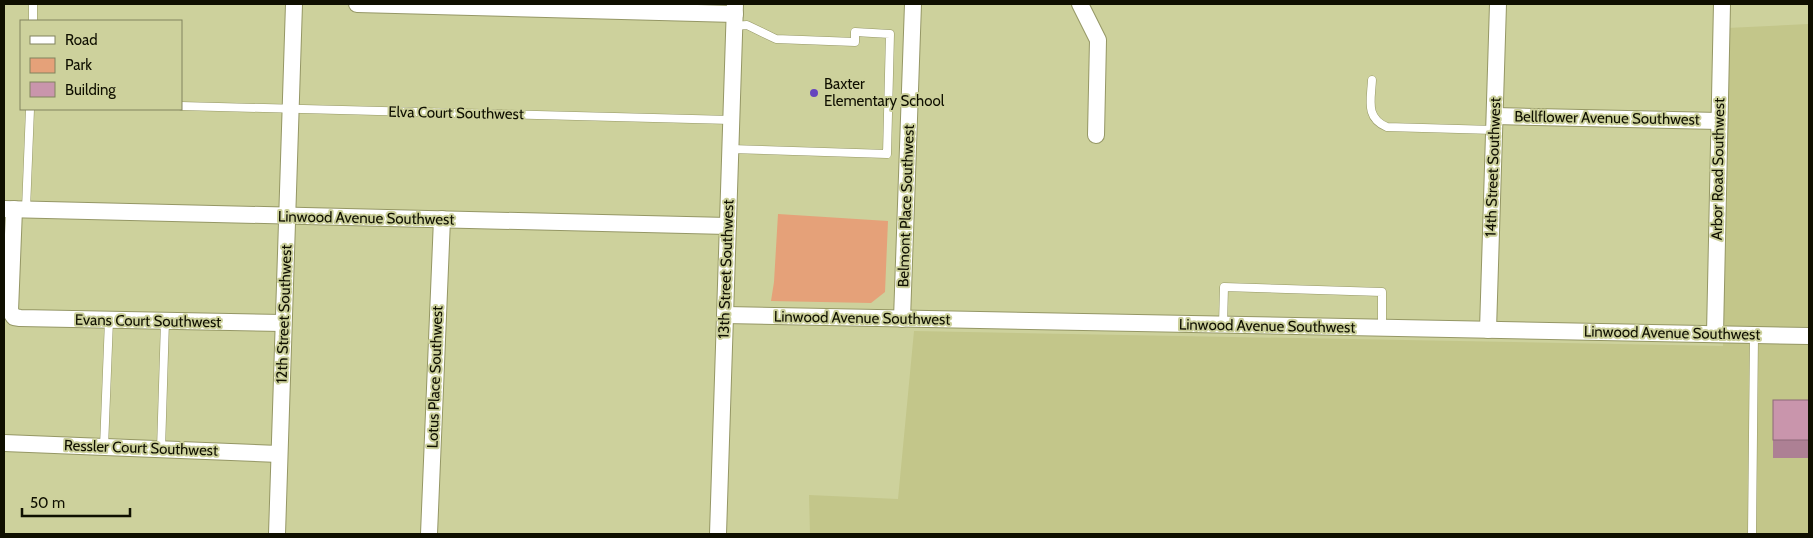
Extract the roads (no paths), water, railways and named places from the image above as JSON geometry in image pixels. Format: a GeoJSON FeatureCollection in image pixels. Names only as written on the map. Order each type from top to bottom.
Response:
{"type":"FeatureCollection","features":[{"type":"Feature","properties":{"kind":"street","name":"12th Street Southwest"},"geometry":{"type":"LineString","coordinates":[[277,534],[294,4]]}},
{"type":"Feature","properties":{"kind":"street"},"geometry":{"type":"LineString","coordinates":[[357,4],[735,14]]}},
{"type":"Feature","properties":{"kind":"street","name":"Belmont Place Southwest"},"geometry":{"type":"LineString","coordinates":[[902,318],[913,4]]}},
{"type":"Feature","properties":{"kind":"street"},"geometry":{"type":"LineString","coordinates":[[1080,4],[1098,40],[1096,134]]}},
{"type":"Feature","properties":{"kind":"street","name":"14th Street Southwest"},"geometry":{"type":"LineString","coordinates":[[1488,330],[1498,4]]}},
{"type":"Feature","properties":{"kind":"street","name":"Arbor Road Southwest"},"geometry":{"type":"LineString","coordinates":[[1715,334],[1722,4]]}},
{"type":"Feature","properties":{"kind":"street","name":"13th Street Southwest"},"geometry":{"type":"LineString","coordinates":[[718,534],[735,14]]}},
{"type":"Feature","properties":{"kind":"street","name":"Bellflower Avenue Southwest"},"geometry":{"type":"LineString","coordinates":[[1495,123],[1719,121]]}},
{"type":"Feature","properties":{"kind":"street","name":"Linwood Avenue Southwest"},"geometry":{"type":"LineString","coordinates":[[15,209],[728,226]]}},
{"type":"Feature","properties":{"kind":"street","name":"Evans Court Southwest"},"geometry":{"type":"LineString","coordinates":[[15,209],[10,311],[14,317],[283,323]]}},
{"type":"Feature","properties":{"kind":"street","name":"Lotus Place Southwest"},"geometry":{"type":"LineString","coordinates":[[429,534],[442,219]]}},
{"type":"Feature","properties":{"kind":"street","name":"Linwood Avenue Southwest"},"geometry":{"type":"LineString","coordinates":[[725,315],[1809,336]]}},
{"type":"Feature","properties":{"kind":"street","name":"Ressler Court Southwest"},"geometry":{"type":"LineString","coordinates":[[4,443],[279,454]]}},
{"type":"Feature","properties":{"kind":"lane"},"geometry":{"type":"LineString","coordinates":[[33,4],[33,20]]}},
{"type":"Feature","properties":{"kind":"lane"},"geometry":{"type":"LineString","coordinates":[[730,149],[887,154],[890,34],[855,32],[854,42],[776,39],[747,25],[735,14]]}},
{"type":"Feature","properties":{"kind":"lane"},"geometry":{"type":"LineString","coordinates":[[1372,80],[1372,117],[1379,124],[1386,127],[1495,123]]}},
{"type":"Feature","properties":{"kind":"lane","name":"Elva Court Southwest"},"geometry":{"type":"LineString","coordinates":[[182,106],[731,120]]}},
{"type":"Feature","properties":{"kind":"lane"},"geometry":{"type":"LineString","coordinates":[[15,209],[30,110]]}},
{"type":"Feature","properties":{"kind":"lane"},"geometry":{"type":"LineString","coordinates":[[1223,325],[1224,287],[1382,292],[1382,328]]}},
{"type":"Feature","properties":{"kind":"lane"},"geometry":{"type":"LineString","coordinates":[[104,447],[109,320]]}},
{"type":"Feature","properties":{"kind":"lane"},"geometry":{"type":"LineString","coordinates":[[160,449],[165,321]]}},
{"type":"Feature","properties":{"kind":"lane"},"geometry":{"type":"LineString","coordinates":[[1752,534],[1754,335]]}},
{"type":"Feature","properties":{"kind":"place","name":"Baxter Elementary School"},"geometry":{"type":"Point","coordinates":[814,93]}}]}
